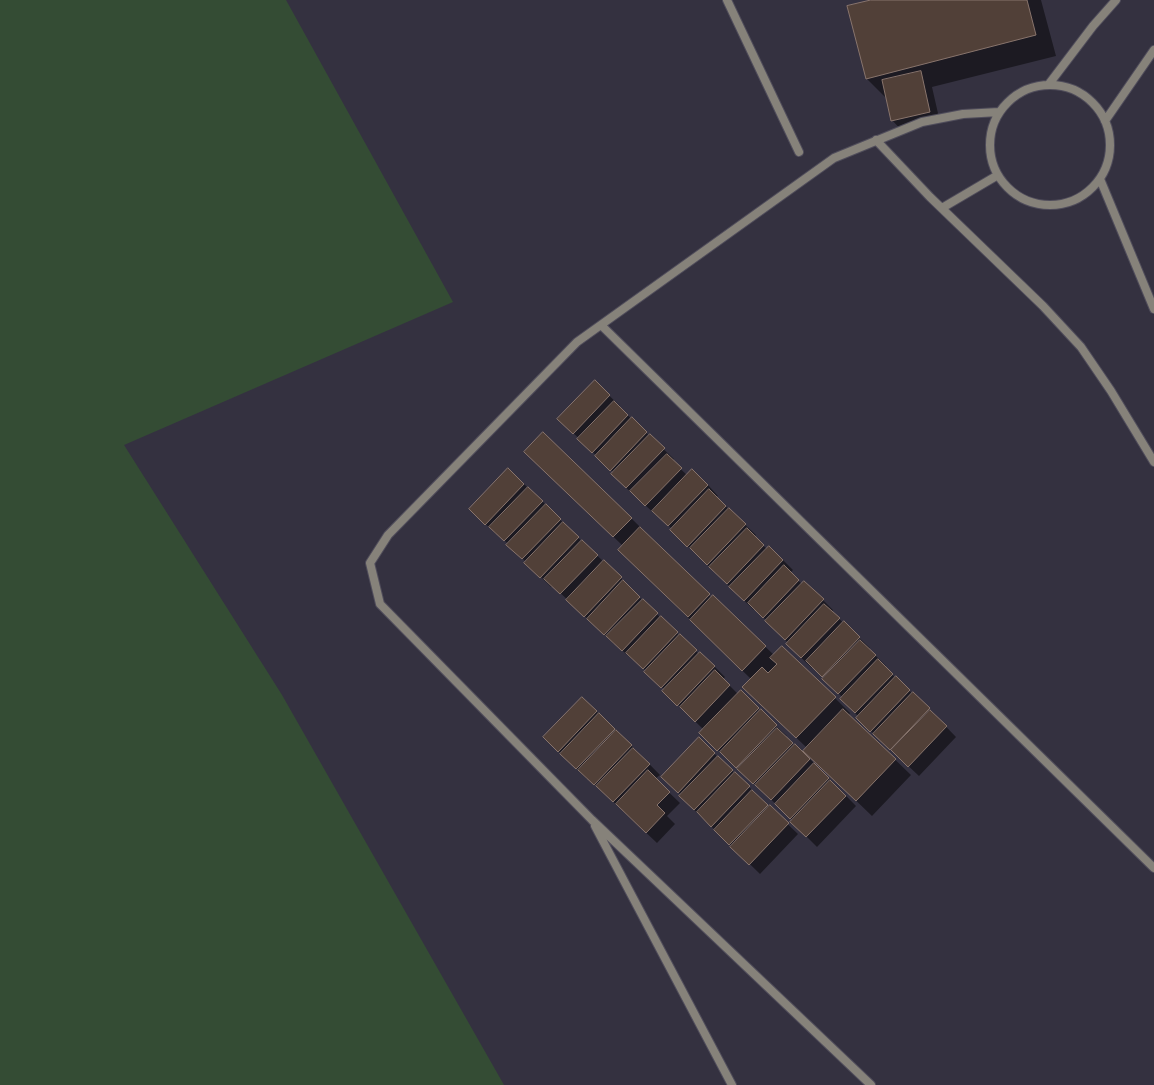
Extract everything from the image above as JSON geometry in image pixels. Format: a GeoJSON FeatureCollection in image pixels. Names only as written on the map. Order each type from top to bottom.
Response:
{"type":"FeatureCollection","features":[{"type":"Feature","properties":{"kind":"street"},"geometry":{"type":"LineString","coordinates":[[727,0],[799,152]]}},
{"type":"Feature","properties":{"kind":"street"},"geometry":{"type":"LineString","coordinates":[[1049,84],[1093,26],[1116,0]]}},
{"type":"Feature","properties":{"kind":"street"},"geometry":{"type":"LineString","coordinates":[[1105,121],[1154,50]]}},
{"type":"Feature","properties":{"kind":"street"},"geometry":{"type":"LineString","coordinates":[[1049,84],[1068,87],[1087,96],[1101,111],[1109,130],[1111,150],[1106,170],[1095,187],[1078,199],[1059,205],[1038,205],[1020,198],[1004,185],[994,169],[989,149],[991,130],[999,112],[1012,97],[1029,88],[1049,84]]}},
{"type":"Feature","properties":{"kind":"street"},"geometry":{"type":"LineString","coordinates":[[871,1085],[592,820],[380,604],[370,564],[393,529],[554,365],[578,342],[601,325],[834,158],[922,122],[963,114],[999,112]]}},
{"type":"Feature","properties":{"kind":"street"},"geometry":{"type":"LineString","coordinates":[[876,140],[942,208],[1043,306],[1081,347],[1111,391],[1154,462]]}},
{"type":"Feature","properties":{"kind":"street"},"geometry":{"type":"LineString","coordinates":[[942,208],[998,175]]}},
{"type":"Feature","properties":{"kind":"street"},"geometry":{"type":"LineString","coordinates":[[1100,179],[1154,309]]}},
{"type":"Feature","properties":{"kind":"street"},"geometry":{"type":"LineString","coordinates":[[601,325],[1154,868]]}},
{"type":"Feature","properties":{"kind":"street"},"geometry":{"type":"LineString","coordinates":[[592,820],[732,1085]]}},
{"type":"Feature","properties":{"kind":"green space"},"geometry":{"type":"Polygon","coordinates":[[[0,0],[286,0],[453,302],[124,445],[282,695],[504,1085],[0,1085],[0,0]]]}},
{"type":"Feature","properties":{"kind":"building"},"geometry":{"type":"Polygon","coordinates":[[[871,0],[1027,0],[1036,35],[866,79],[847,6],[871,0]]]}},
{"type":"Feature","properties":{"kind":"building"},"geometry":{"type":"Polygon","coordinates":[[[921,71],[930,112],[891,121],[882,80],[921,71]]]}},
{"type":"Feature","properties":{"kind":"building"},"geometry":{"type":"Polygon","coordinates":[[[595,380],[610,395],[573,434],[557,419],[595,380]]]}},
{"type":"Feature","properties":{"kind":"building"},"geometry":{"type":"Polygon","coordinates":[[[614,401],[628,415],[592,453],[577,439],[614,401]]]}},
{"type":"Feature","properties":{"kind":"building"},"geometry":{"type":"Polygon","coordinates":[[[632,417],[647,432],[610,471],[595,456],[632,417]]]}},
{"type":"Feature","properties":{"kind":"building"},"geometry":{"type":"Polygon","coordinates":[[[543,432],[632,518],[613,537],[524,452],[543,432]]]}},
{"type":"Feature","properties":{"kind":"building"},"geometry":{"type":"Polygon","coordinates":[[[650,434],[665,448],[626,488],[611,474],[650,434]]]}},
{"type":"Feature","properties":{"kind":"building"},"geometry":{"type":"Polygon","coordinates":[[[667,454],[682,468],[645,506],[630,491],[667,454]]]}},
{"type":"Feature","properties":{"kind":"building"},"geometry":{"type":"Polygon","coordinates":[[[508,468],[524,484],[485,525],[469,509],[508,468]]]}},
{"type":"Feature","properties":{"kind":"building"},"geometry":{"type":"Polygon","coordinates":[[[692,469],[708,485],[668,526],[652,511],[692,469]]]}},
{"type":"Feature","properties":{"kind":"building"},"geometry":{"type":"Polygon","coordinates":[[[528,487],[543,501],[504,541],[489,527],[528,487]]]}},
{"type":"Feature","properties":{"kind":"building"},"geometry":{"type":"Polygon","coordinates":[[[709,489],[726,506],[687,547],[670,530],[709,489]]]}},
{"type":"Feature","properties":{"kind":"building"},"geometry":{"type":"Polygon","coordinates":[[[546,504],[561,519],[522,559],[506,545],[546,504]]]}},
{"type":"Feature","properties":{"kind":"building"},"geometry":{"type":"Polygon","coordinates":[[[729,508],[746,524],[707,565],[690,548],[729,508]]]}},
{"type":"Feature","properties":{"kind":"building"},"geometry":{"type":"Polygon","coordinates":[[[563,522],[579,537],[540,578],[524,563],[563,522]]]}},
{"type":"Feature","properties":{"kind":"building"},"geometry":{"type":"Polygon","coordinates":[[[640,527],[710,594],[688,617],[618,550],[640,527]]]}},
{"type":"Feature","properties":{"kind":"building"},"geometry":{"type":"Polygon","coordinates":[[[747,528],[764,545],[727,584],[709,567],[747,528]]]}},
{"type":"Feature","properties":{"kind":"building"},"geometry":{"type":"Polygon","coordinates":[[[582,540],[598,555],[560,594],[544,579],[582,540]]]}},
{"type":"Feature","properties":{"kind":"building"},"geometry":{"type":"Polygon","coordinates":[[[769,546],[783,560],[744,601],[729,587],[769,546]]]}},
{"type":"Feature","properties":{"kind":"building"},"geometry":{"type":"Polygon","coordinates":[[[604,560],[622,577],[584,617],[566,600],[604,560]]]}},
{"type":"Feature","properties":{"kind":"building"},"geometry":{"type":"Polygon","coordinates":[[[784,565],[799,580],[763,618],[748,603],[784,565]]]}},
{"type":"Feature","properties":{"kind":"building"},"geometry":{"type":"Polygon","coordinates":[[[623,580],[640,597],[604,635],[587,619],[623,580]]]}},
{"type":"Feature","properties":{"kind":"building"},"geometry":{"type":"Polygon","coordinates":[[[804,581],[824,599],[785,640],[765,621],[804,581]]]}},
{"type":"Feature","properties":{"kind":"building"},"geometry":{"type":"Polygon","coordinates":[[[713,595],[766,646],[742,671],[690,620],[713,595]]]}},
{"type":"Feature","properties":{"kind":"building"},"geometry":{"type":"Polygon","coordinates":[[[643,599],[658,613],[622,651],[606,636],[643,599]]]}},
{"type":"Feature","properties":{"kind":"building"},"geometry":{"type":"Polygon","coordinates":[[[824,604],[840,618],[801,658],[786,644],[824,604]]]}},
{"type":"Feature","properties":{"kind":"building"},"geometry":{"type":"Polygon","coordinates":[[[661,616],[678,632],[643,669],[626,653],[661,616]]]}},
{"type":"Feature","properties":{"kind":"building"},"geometry":{"type":"Polygon","coordinates":[[[844,621],[860,637],[822,677],[806,661],[844,621]]]}},
{"type":"Feature","properties":{"kind":"building"},"geometry":{"type":"Polygon","coordinates":[[[680,634],[697,650],[661,688],[644,672],[680,634]]]}},
{"type":"Feature","properties":{"kind":"building"},"geometry":{"type":"Polygon","coordinates":[[[860,640],[876,655],[838,694],[822,679],[860,640]]]}},
{"type":"Feature","properties":{"kind":"building"},"geometry":{"type":"Polygon","coordinates":[[[782,646],[836,697],[796,738],[742,687],[762,667],[768,673],[777,664],[770,658],[782,646]]]}},
{"type":"Feature","properties":{"kind":"building"},"geometry":{"type":"Polygon","coordinates":[[[700,652],[715,666],[677,706],[662,691],[700,652]]]}},
{"type":"Feature","properties":{"kind":"building"},"geometry":{"type":"Polygon","coordinates":[[[878,659],[893,674],[855,713],[840,699],[878,659]]]}},
{"type":"Feature","properties":{"kind":"building"},"geometry":{"type":"Polygon","coordinates":[[[715,670],[730,685],[695,722],[680,707],[715,670]]]}},
{"type":"Feature","properties":{"kind":"building"},"geometry":{"type":"Polygon","coordinates":[[[896,676],[910,690],[870,732],[856,718],[896,676]]]}},
{"type":"Feature","properties":{"kind":"building"},"geometry":{"type":"Polygon","coordinates":[[[741,690],[759,708],[717,751],[699,733],[741,690]]]}},
{"type":"Feature","properties":{"kind":"building"},"geometry":{"type":"Polygon","coordinates":[[[913,692],[930,708],[890,750],[873,734],[913,692]]]}},
{"type":"Feature","properties":{"kind":"building"},"geometry":{"type":"Polygon","coordinates":[[[582,697],[597,711],[558,752],[543,737],[582,697]]]}},
{"type":"Feature","properties":{"kind":"building"},"geometry":{"type":"Polygon","coordinates":[[[761,709],[777,725],[736,768],[720,752],[761,709]]]}},
{"type":"Feature","properties":{"kind":"building"},"geometry":{"type":"Polygon","coordinates":[[[843,709],[896,759],[856,801],[803,751],[843,709]]]}},
{"type":"Feature","properties":{"kind":"building"},"geometry":{"type":"Polygon","coordinates":[[[930,710],[947,726],[908,767],[891,750],[930,710]]]}},
{"type":"Feature","properties":{"kind":"building"},"geometry":{"type":"Polygon","coordinates":[[[599,713],[615,729],[576,769],[560,754],[599,713]]]}},
{"type":"Feature","properties":{"kind":"building"},"geometry":{"type":"Polygon","coordinates":[[[777,728],[793,743],[753,784],[737,769],[777,728]]]}},
{"type":"Feature","properties":{"kind":"building"},"geometry":{"type":"Polygon","coordinates":[[[616,730],[632,745],[594,785],[578,770],[616,730]]]}},
{"type":"Feature","properties":{"kind":"building"},"geometry":{"type":"Polygon","coordinates":[[[699,737],[715,753],[678,793],[661,777],[699,737]]]}},
{"type":"Feature","properties":{"kind":"building"},"geometry":{"type":"Polygon","coordinates":[[[795,744],[810,759],[771,800],[755,785],[795,744]]]}},
{"type":"Feature","properties":{"kind":"building"},"geometry":{"type":"Polygon","coordinates":[[[633,748],[650,764],[613,802],[596,786],[633,748]]]}},
{"type":"Feature","properties":{"kind":"building"},"geometry":{"type":"Polygon","coordinates":[[[718,756],[733,770],[694,810],[679,796],[718,756]]]}},
{"type":"Feature","properties":{"kind":"building"},"geometry":{"type":"Polygon","coordinates":[[[814,763],[829,778],[790,819],[775,804],[814,763]]]}},
{"type":"Feature","properties":{"kind":"building"},"geometry":{"type":"Polygon","coordinates":[[[648,770],[670,792],[657,805],[665,813],[646,833],[616,804],[648,770]]]}},
{"type":"Feature","properties":{"kind":"building"},"geometry":{"type":"Polygon","coordinates":[[[735,772],[750,786],[711,827],[697,812],[735,772]]]}},
{"type":"Feature","properties":{"kind":"building"},"geometry":{"type":"Polygon","coordinates":[[[830,780],[846,796],[806,837],[790,822],[830,780]]]}},
{"type":"Feature","properties":{"kind":"building"},"geometry":{"type":"Polygon","coordinates":[[[752,790],[768,805],[729,845],[714,830],[752,790]]]}},
{"type":"Feature","properties":{"kind":"building"},"geometry":{"type":"Polygon","coordinates":[[[770,805],[789,823],[749,865],[730,847],[770,805]]]}}]}
